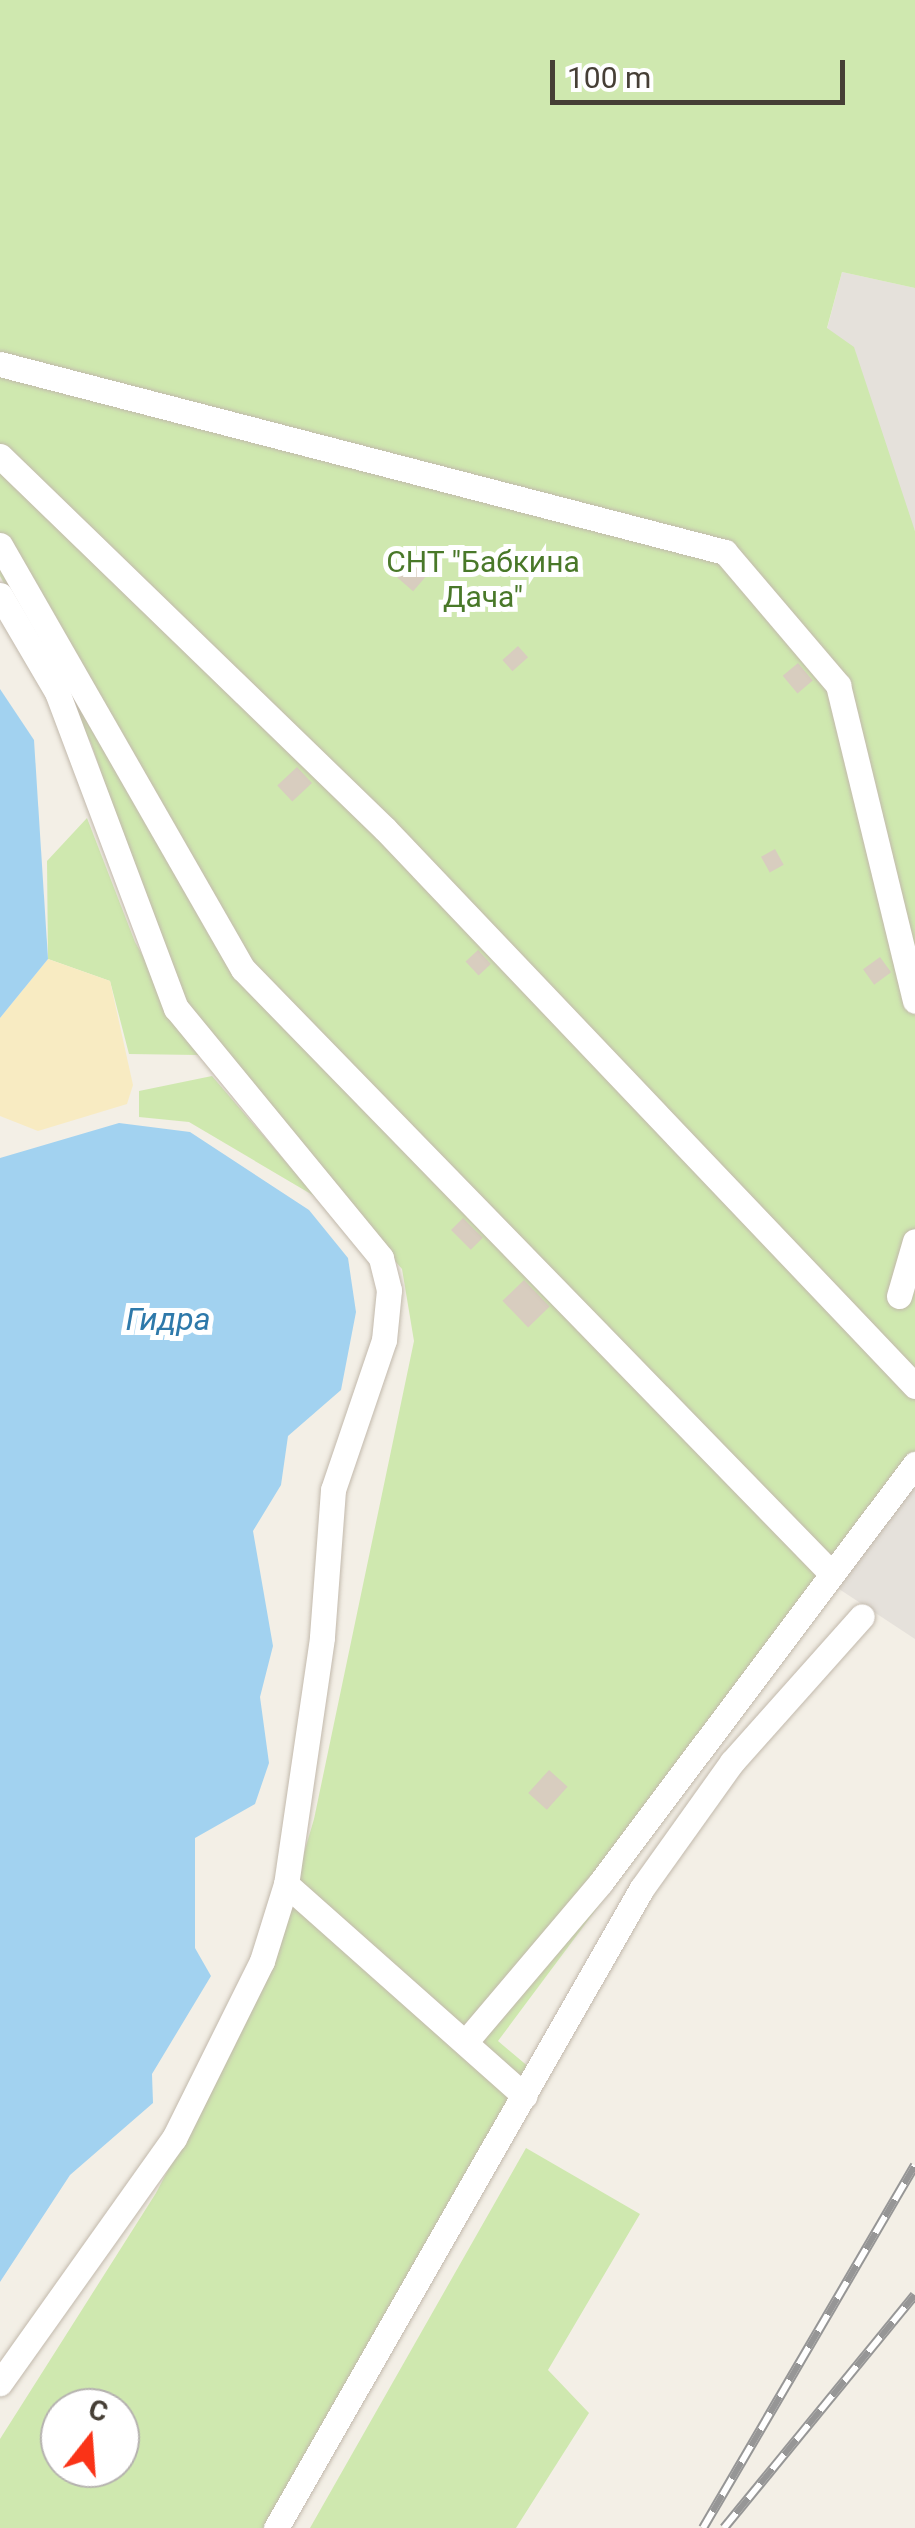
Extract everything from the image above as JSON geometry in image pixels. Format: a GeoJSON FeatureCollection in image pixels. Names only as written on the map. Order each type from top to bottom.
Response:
{"type":"FeatureCollection","features":[{"type":"Feature","properties":{"kind":"street"},"geometry":{"type":"LineString","coordinates":[[0,364],[725,552],[838,685],[915,1000]]}},
{"type":"Feature","properties":{"kind":"street"},"geometry":{"type":"LineString","coordinates":[[0,456],[385,829],[915,1386]]}},
{"type":"Feature","properties":{"kind":"street"},"geometry":{"type":"LineString","coordinates":[[0,546],[243,968],[832,1574]]}},
{"type":"Feature","properties":{"kind":"street"},"geometry":{"type":"LineString","coordinates":[[0,594],[57,692],[176,1008],[381,1258],[389,1290],[384,1340],[324,1542],[322,1638],[286,1884],[262,1961],[174,2138],[0,2382]]}},
{"type":"Feature","properties":{"kind":"street"},"geometry":{"type":"LineString","coordinates":[[900,1296],[915,1242]]}},
{"type":"Feature","properties":{"kind":"street"},"geometry":{"type":"LineString","coordinates":[[468,2039],[601,1882],[915,1464]]}},
{"type":"Feature","properties":{"kind":"street"},"geometry":{"type":"LineString","coordinates":[[276,2528],[642,1888],[732,1762],[862,1616]]}},
{"type":"Feature","properties":{"kind":"street"},"geometry":{"type":"LineString","coordinates":[[286,1884],[468,2039],[525,2096]]}},
{"type":"Feature","properties":{"kind":"shaded area"},"geometry":{"type":"Polygon","coordinates":[[[842,272],[915,288],[915,531],[827,329],[842,272]]]}},
{"type":"Feature","properties":{"kind":"shaded area"},"geometry":{"type":"Polygon","coordinates":[[[915,1482],[915,1639],[836,1587],[915,1482]]]}},
{"type":"Feature","properties":{"kind":"green space","name":"СНТ \"Бабкина Дача\""},"geometry":{"type":"Polygon","coordinates":[[[0,0],[915,0],[915,288],[842,272],[827,328],[854,347],[915,531],[915,1482],[498,2041],[530,2068],[264,2528],[0,2528],[0,2439],[156,2193],[266,1982],[314,1819],[414,1341],[402,1269],[225,1067],[171,976],[91,743],[0,576],[0,0]]]}},
{"type":"Feature","properties":{"kind":"green space"},"geometry":{"type":"Polygon","coordinates":[[[87,818],[135,942],[199,1055],[129,1054],[110,981],[48,959],[47,861],[87,818]]]}},
{"type":"Feature","properties":{"kind":"green space"},"geometry":{"type":"Polygon","coordinates":[[[212,1076],[316,1197],[189,1122],[139,1117],[139,1091],[212,1076]]]}},
{"type":"Feature","properties":{"kind":"green space"},"geometry":{"type":"Polygon","coordinates":[[[526,2148],[640,2214],[548,2370],[589,2413],[516,2528],[310,2528],[526,2148]]]}},
{"type":"Feature","properties":{"kind":"sand"},"geometry":{"type":"Polygon","coordinates":[[[48,959],[110,981],[133,1085],[127,1104],[38,1131],[0,1116],[0,1018],[48,959]]]}},
{"type":"Feature","properties":{"kind":"water"},"geometry":{"type":"Polygon","coordinates":[[[0,689],[34,740],[48,959],[0,1018],[0,689]]]}},
{"type":"Feature","properties":{"kind":"water","name":"Гидра"},"geometry":{"type":"Polygon","coordinates":[[[119,1123],[190,1132],[309,1210],[348,1258],[356,1312],[341,1390],[288,1436],[281,1485],[253,1531],[273,1646],[260,1697],[269,1763],[255,1804],[195,1838],[195,1948],[211,1976],[152,2074],[153,2103],[70,2175],[0,2282],[0,1158],[119,1123]]]}},
{"type":"Feature","properties":{"kind":"building"},"geometry":{"type":"Polygon","coordinates":[[[415,557],[431,571],[413,591],[397,577],[415,557]]]}},
{"type":"Feature","properties":{"kind":"building"},"geometry":{"type":"Polygon","coordinates":[[[518,646],[528,657],[512,671],[502,660],[518,646]]]}},
{"type":"Feature","properties":{"kind":"building"},"geometry":{"type":"Polygon","coordinates":[[[798,663],[813,681],[797,693],[783,676],[798,663]]]}},
{"type":"Feature","properties":{"kind":"building"},"geometry":{"type":"Polygon","coordinates":[[[297,767],[312,783],[292,802],[277,785],[297,767]]]}},
{"type":"Feature","properties":{"kind":"building"},"geometry":{"type":"Polygon","coordinates":[[[775,849],[784,865],[770,873],[761,857],[775,849]]]}},
{"type":"Feature","properties":{"kind":"building"},"geometry":{"type":"Polygon","coordinates":[[[478,950],[491,964],[479,975],[466,962],[478,950]]]}},
{"type":"Feature","properties":{"kind":"building"},"geometry":{"type":"Polygon","coordinates":[[[880,957],[891,972],[874,985],[863,969],[880,957]]]}},
{"type":"Feature","properties":{"kind":"building"},"geometry":{"type":"Polygon","coordinates":[[[463,1218],[483,1238],[471,1250],[451,1230],[463,1218]]]}},
{"type":"Feature","properties":{"kind":"building"},"geometry":{"type":"Polygon","coordinates":[[[524,1280],[550,1307],[528,1327],[502,1301],[524,1280]]]}},
{"type":"Feature","properties":{"kind":"building"},"geometry":{"type":"Polygon","coordinates":[[[549,1770],[568,1787],[547,1810],[528,1793],[549,1770]]]}},
{"type":"Feature","properties":{"kind":"railway"},"geometry":{"type":"LineString","coordinates":[[703,2528],[915,2165]]}},
{"type":"Feature","properties":{"kind":"railway"},"geometry":{"type":"LineString","coordinates":[[724,2528],[915,2295]]}}]}
